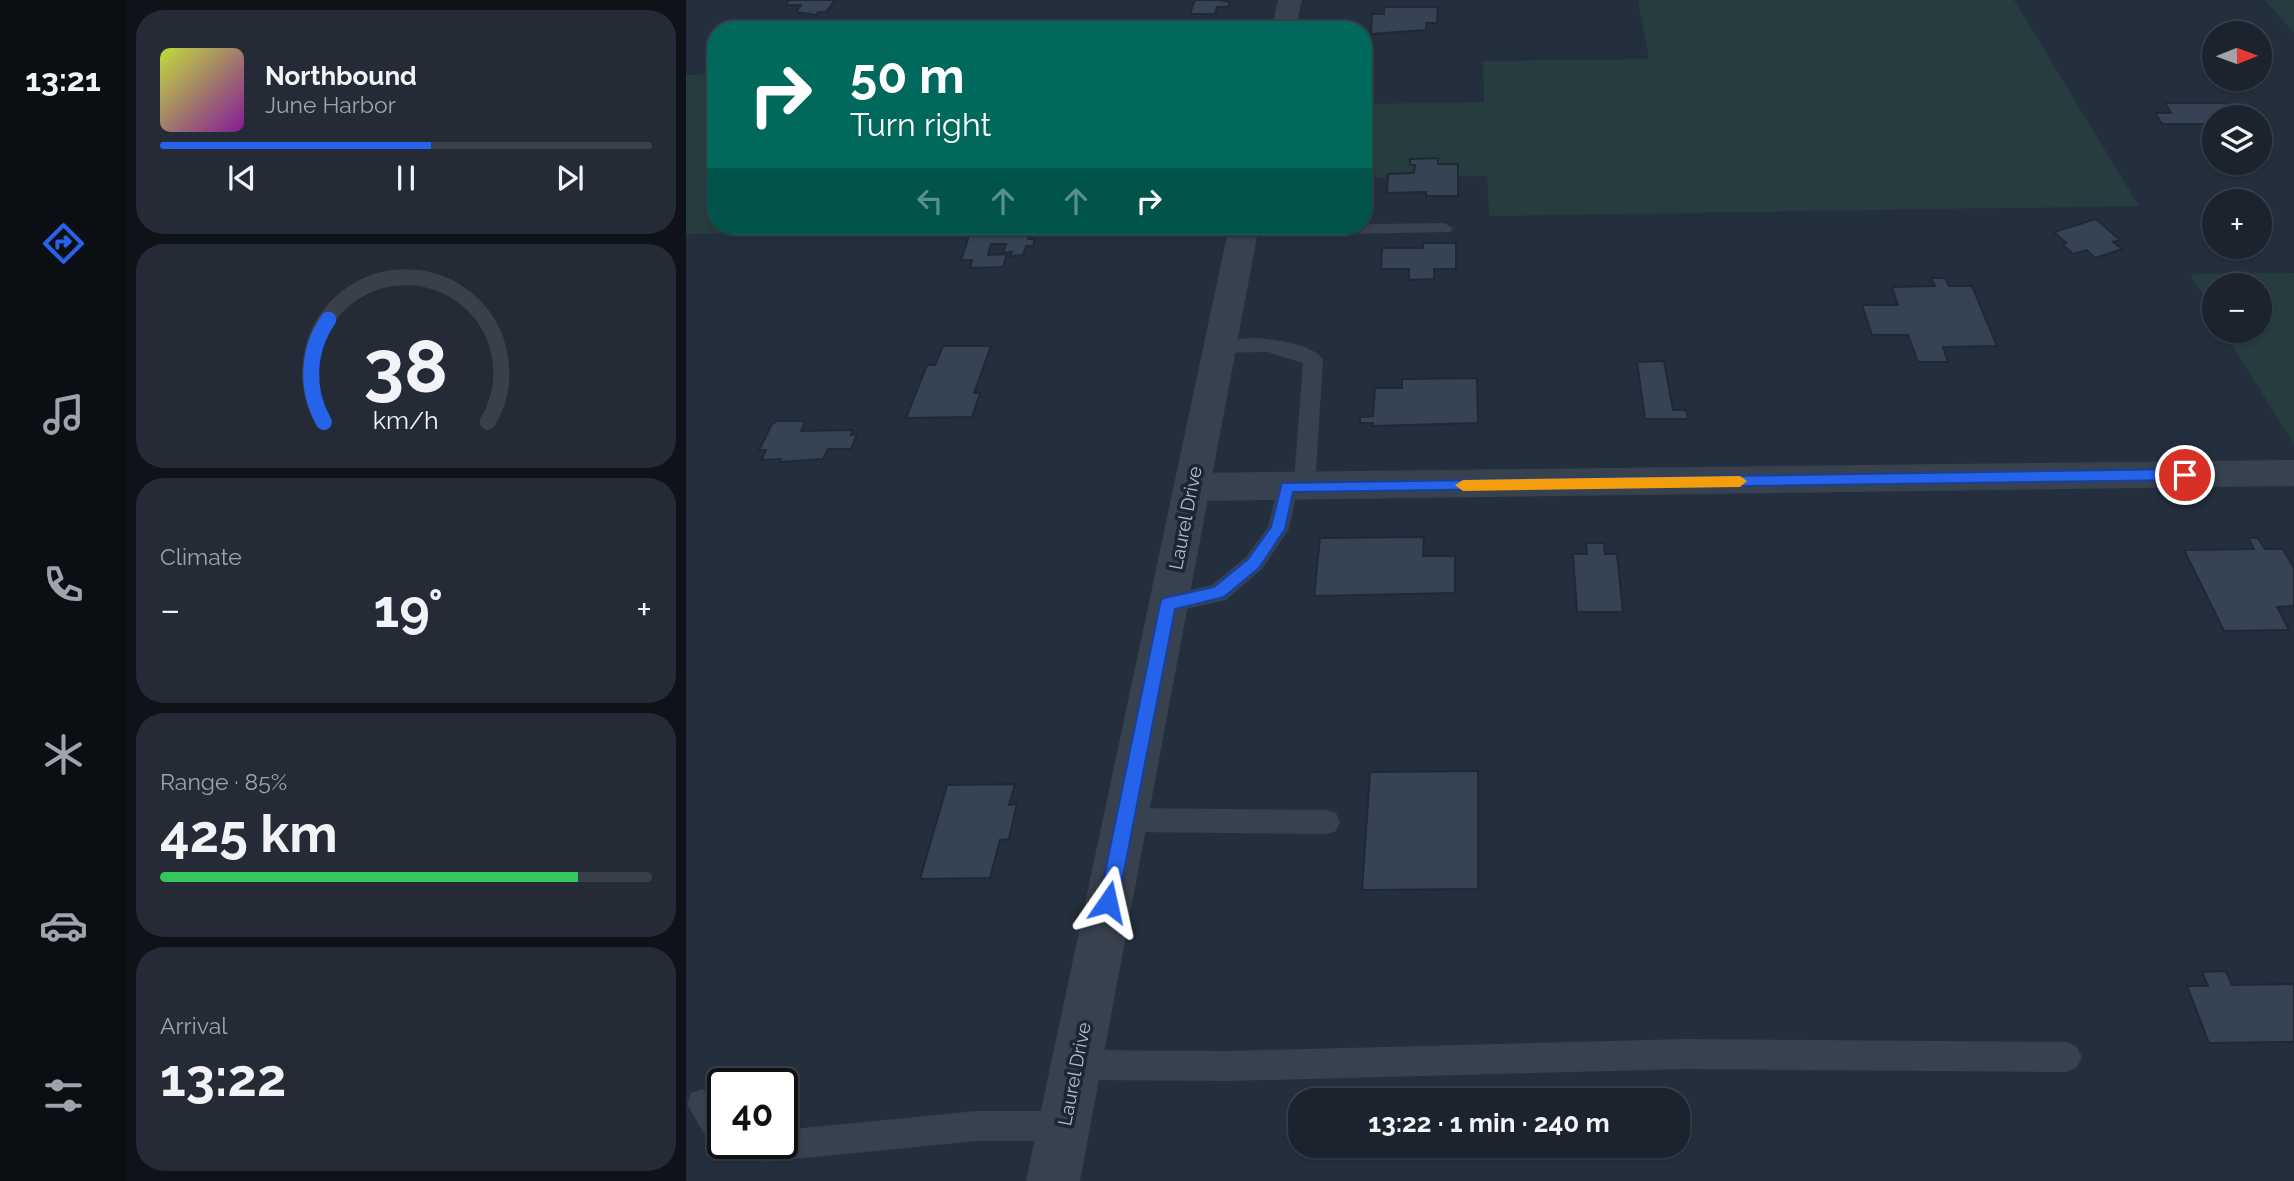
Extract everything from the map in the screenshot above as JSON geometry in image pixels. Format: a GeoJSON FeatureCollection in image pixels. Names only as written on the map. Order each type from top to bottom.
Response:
{"type":"FeatureCollection","features":[{"type":"Feature","properties":{"kind":"street"},"geometry":{"type":"LineString","coordinates":[[1285,21],[1290,0]]}},
{"type":"Feature","properties":{"kind":"street","name":"Laurel Drive"},"geometry":{"type":"LineString","coordinates":[[1053,1181],[1242,235]]}},
{"type":"Feature","properties":{"kind":"street"},"geometry":{"type":"LineString","coordinates":[[1191,487],[2294,473]]}},
{"type":"Feature","properties":{"kind":"lane"},"geometry":{"type":"LineString","coordinates":[[1372,228],[1444,228]]}},
{"type":"Feature","properties":{"kind":"lane"},"geometry":{"type":"LineString","coordinates":[[1168,604],[1219,593],[1254,564],[1278,529],[1295,486],[1313,360],[1292,350],[1264,344],[1219,346]]}},
{"type":"Feature","properties":{"kind":"lane"},"geometry":{"type":"LineString","coordinates":[[1125,820],[1327,822]]}},
{"type":"Feature","properties":{"kind":"lane"},"geometry":{"type":"LineString","coordinates":[[1076,1065],[1478,1061],[1686,1054],[2067,1058]]}},
{"type":"Feature","properties":{"kind":"lane"},"geometry":{"type":"LineString","coordinates":[[702,1104],[707,1111]]}},
{"type":"Feature","properties":{"kind":"lane"},"geometry":{"type":"LineString","coordinates":[[798,1144],[977,1126],[1064,1126]]}},
{"type":"Feature","properties":{"kind":"green space"},"geometry":{"type":"Polygon","coordinates":[[[1638,0],[2014,0],[2139,206],[1489,216],[1487,176],[1372,178],[1372,104],[1484,102],[1483,61],[1649,59],[1638,0]]]}},
{"type":"Feature","properties":{"kind":"green space"},"geometry":{"type":"Polygon","coordinates":[[[2265,0],[2294,0],[2294,33],[2265,0]]]}},
{"type":"Feature","properties":{"kind":"green space"},"geometry":{"type":"Polygon","coordinates":[[[686,75],[707,75],[707,234],[686,234],[686,75]]]}},
{"type":"Feature","properties":{"kind":"green space"},"geometry":{"type":"Polygon","coordinates":[[[2272,273],[2294,273],[2294,445],[2231,343],[2272,343],[2272,273]]]}},
{"type":"Feature","properties":{"kind":"green space"},"geometry":{"type":"Polygon","coordinates":[[[2190,274],[2202,274],[2202,294],[2190,274]]]}},
{"type":"Feature","properties":{"kind":"building"},"geometry":{"type":"Polygon","coordinates":[[[789,0],[835,0],[826,12],[818,12],[816,15],[796,12],[801,5],[785,5],[789,0]]]}},
{"type":"Feature","properties":{"kind":"building"},"geometry":{"type":"Polygon","coordinates":[[[1195,0],[1230,2],[1228,7],[1217,7],[1215,14],[1190,14],[1195,0]]]}},
{"type":"Feature","properties":{"kind":"building"},"geometry":{"type":"Polygon","coordinates":[[[1384,7],[1438,7],[1437,23],[1426,23],[1426,30],[1372,34],[1372,14],[1384,14],[1384,7]]]}},
{"type":"Feature","properties":{"kind":"building"},"geometry":{"type":"Polygon","coordinates":[[[2165,103],[2226,105],[2202,105],[2202,124],[2162,124],[2155,113],[2171,113],[2165,103]]]}},
{"type":"Feature","properties":{"kind":"building"},"geometry":{"type":"Polygon","coordinates":[[[1438,158],[1438,164],[1458,164],[1458,196],[1426,196],[1426,192],[1387,193],[1388,174],[1414,173],[1415,165],[1410,165],[1410,159],[1438,158]]]}},
{"type":"Feature","properties":{"kind":"building"},"geometry":{"type":"Polygon","coordinates":[[[2096,219],[2120,240],[2113,242],[2122,249],[2095,258],[2087,250],[2073,254],[2054,232],[2096,219]]]}},
{"type":"Feature","properties":{"kind":"building"},"geometry":{"type":"Polygon","coordinates":[[[969,235],[1029,235],[1028,239],[1035,239],[1033,246],[1026,246],[1023,255],[1010,256],[1012,252],[1003,253],[1006,244],[991,244],[988,255],[1007,254],[1003,267],[970,268],[972,260],[961,260],[969,235]]]}},
{"type":"Feature","properties":{"kind":"building"},"geometry":{"type":"Polygon","coordinates":[[[1423,243],[1456,243],[1456,269],[1434,269],[1434,279],[1409,280],[1409,269],[1381,269],[1382,248],[1423,248],[1423,243]]]}},
{"type":"Feature","properties":{"kind":"building"},"geometry":{"type":"Polygon","coordinates":[[[1931,278],[1945,278],[1949,286],[1972,286],[1997,346],[1943,347],[1948,362],[1918,362],[1908,335],[1872,335],[1862,305],[1898,305],[1892,287],[1935,286],[1931,278]]]}},
{"type":"Feature","properties":{"kind":"building"},"geometry":{"type":"Polygon","coordinates":[[[943,346],[991,346],[974,393],[980,393],[972,417],[906,418],[927,365],[935,365],[943,346]]]}},
{"type":"Feature","properties":{"kind":"building"},"geometry":{"type":"Polygon","coordinates":[[[1664,361],[1673,410],[1686,410],[1688,419],[1645,419],[1637,362],[1664,361]]]}},
{"type":"Feature","properties":{"kind":"building"},"geometry":{"type":"Polygon","coordinates":[[[1477,378],[1478,423],[1373,426],[1373,423],[1360,423],[1360,417],[1373,416],[1375,388],[1402,388],[1402,379],[1477,378]]]}},
{"type":"Feature","properties":{"kind":"building"},"geometry":{"type":"Polygon","coordinates":[[[777,421],[805,421],[801,431],[853,430],[851,435],[857,434],[851,449],[828,449],[823,459],[779,462],[781,459],[761,460],[766,450],[759,450],[772,424],[777,421]]]}},
{"type":"Feature","properties":{"kind":"building"},"geometry":{"type":"Polygon","coordinates":[[[1424,537],[1423,556],[1455,556],[1455,593],[1314,596],[1320,538],[1424,537]]]}},
{"type":"Feature","properties":{"kind":"building"},"geometry":{"type":"Polygon","coordinates":[[[2248,538],[2258,538],[2265,549],[2283,549],[2294,568],[2294,606],[2277,607],[2289,630],[2224,631],[2184,550],[2254,549],[2248,538]]]}},
{"type":"Feature","properties":{"kind":"building"},"geometry":{"type":"Polygon","coordinates":[[[1586,543],[1604,543],[1605,554],[1617,554],[1623,612],[1577,612],[1573,554],[1587,554],[1586,543]]]}},
{"type":"Feature","properties":{"kind":"building"},"geometry":{"type":"Polygon","coordinates":[[[1478,771],[1478,889],[1362,890],[1370,772],[1478,771]]]}},
{"type":"Feature","properties":{"kind":"building"},"geometry":{"type":"Polygon","coordinates":[[[1015,784],[1009,805],[1017,804],[1009,839],[1000,840],[990,878],[920,879],[947,785],[1015,784]]]}},
{"type":"Feature","properties":{"kind":"building"},"geometry":{"type":"Polygon","coordinates":[[[2226,971],[2232,985],[2294,984],[2294,1042],[2209,1043],[2187,986],[2208,986],[2202,972],[2226,971]]]}},
{"type":"Feature","properties":{"kind":"slow traffic"},"geometry":{"type":"LineString","coordinates":[[1463,485],[1740,481]]}},
{"type":"Feature","properties":{"kind":"route"},"geometry":{"type":"LineString","coordinates":[[1108,902],[1168,604],[1219,593],[1254,564],[1278,529],[1287,487],[2185,475]]}}]}
